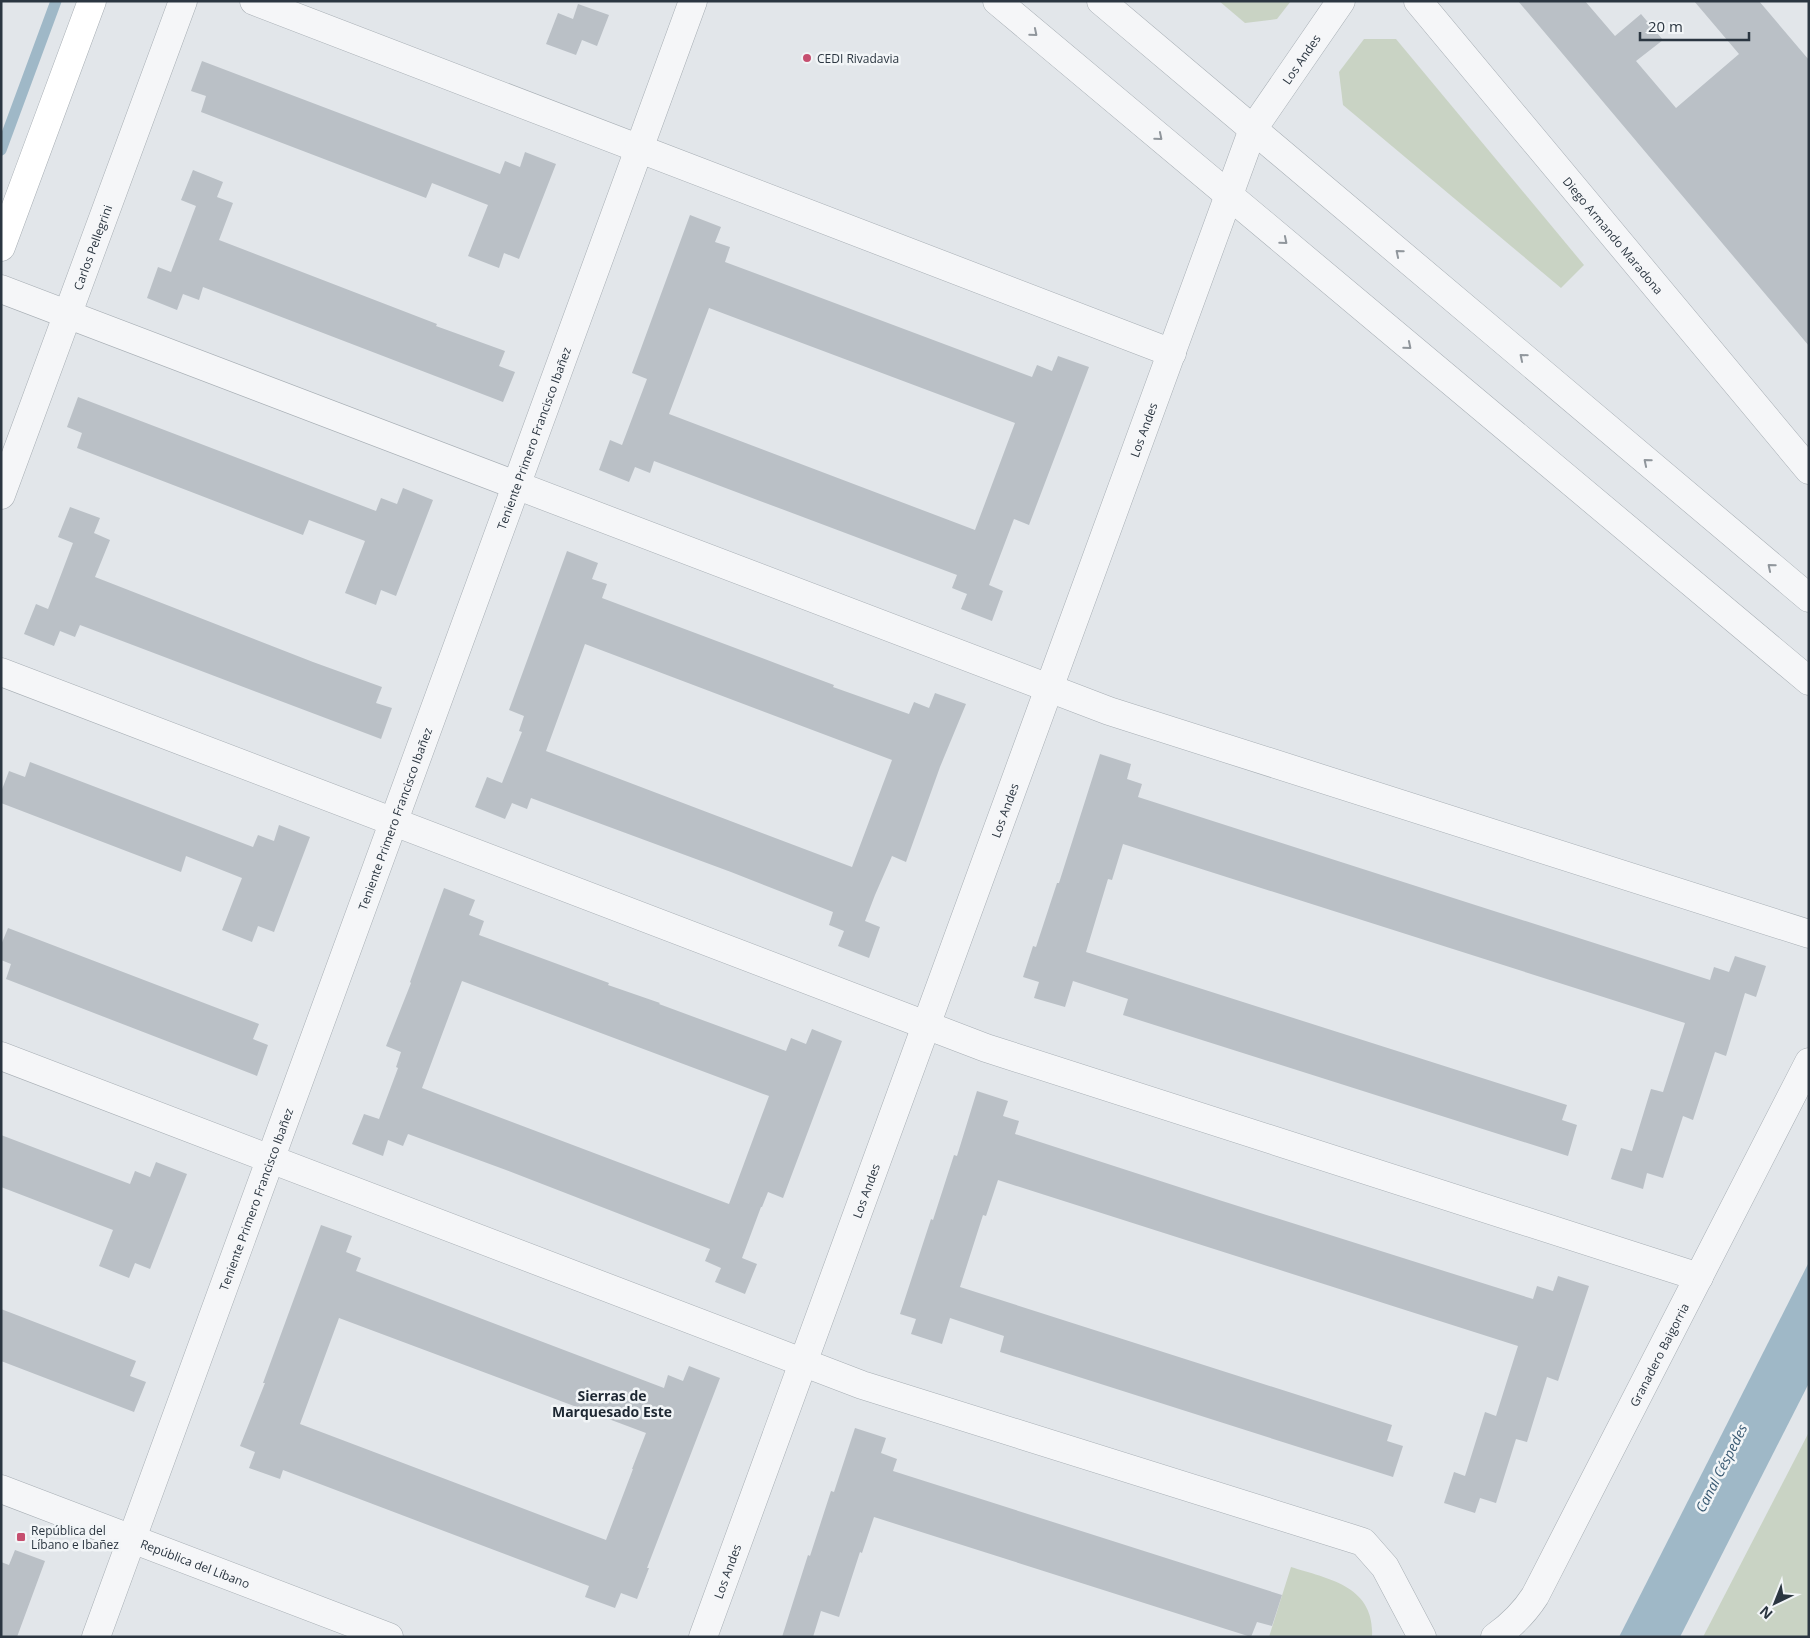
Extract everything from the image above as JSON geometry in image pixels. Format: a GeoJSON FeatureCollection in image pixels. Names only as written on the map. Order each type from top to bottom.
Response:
{"type":"FeatureCollection","features":[{"type":"Feature","properties":{"kind":"main road"},"geometry":{"type":"LineString","coordinates":[[1,247],[92,1]]}},
{"type":"Feature","properties":{"kind":"street","name":"Carlos Pellegrini"},"geometry":{"type":"LineString","coordinates":[[1,495],[183,1]]}},
{"type":"Feature","properties":{"kind":"street"},"geometry":{"type":"LineString","coordinates":[[254,1],[1172,353]]}},
{"type":"Feature","properties":{"kind":"street","name":"Teniente Primero Francisco Ibañez"},"geometry":{"type":"LineString","coordinates":[[96,1637],[693,1]]}},
{"type":"Feature","properties":{"kind":"street"},"geometry":{"type":"LineString","coordinates":[[997,1],[1809,682]]}},
{"type":"Feature","properties":{"kind":"street"},"geometry":{"type":"LineString","coordinates":[[1101,1],[1809,598]]}},
{"type":"Feature","properties":{"kind":"street","name":"Los Andes"},"geometry":{"type":"LineString","coordinates":[[703,1637],[1253,130],[1341,1]]}},
{"type":"Feature","properties":{"kind":"street","name":"Diego Armando Maradona"},"geometry":{"type":"LineString","coordinates":[[1418,1],[1809,470]]}},
{"type":"Feature","properties":{"kind":"street"},"geometry":{"type":"LineString","coordinates":[[1,288],[1118,714],[1809,934]]}},
{"type":"Feature","properties":{"kind":"street"},"geometry":{"type":"LineString","coordinates":[[1,672],[986,1048],[1699,1276]]}},
{"type":"Feature","properties":{"kind":"street"},"geometry":{"type":"LineString","coordinates":[[1,1056],[862,1385],[1363,1542],[1385,1567],[1422,1637]]}},
{"type":"Feature","properties":{"kind":"street","name":"Granadero Baigorria"},"geometry":{"type":"LineString","coordinates":[[1495,1637],[1525,1612],[1535,1596],[1809,1062]]}},
{"type":"Feature","properties":{"kind":"street","name":"República del Líbano"},"geometry":{"type":"LineString","coordinates":[[1,1489],[389,1637]]}},
{"type":"Feature","properties":{"kind":"green space"},"geometry":{"type":"Polygon","coordinates":[[[1219,1],[1291,1],[1277,19],[1245,23],[1219,1]]]}},
{"type":"Feature","properties":{"kind":"green space"},"geometry":{"type":"Polygon","coordinates":[[[1364,39],[1396,39],[1584,265],[1561,288],[1343,105],[1339,72],[1364,39]]]}},
{"type":"Feature","properties":{"kind":"green space"},"geometry":{"type":"Polygon","coordinates":[[[1809,1432],[1809,1637],[1703,1637],[1809,1432]]]}},
{"type":"Feature","properties":{"kind":"green space"},"geometry":{"type":"Polygon","coordinates":[[[1291,1567],[1334,1581],[1347,1587],[1358,1596],[1366,1606],[1371,1620],[1372,1637],[1269,1637],[1291,1567]]]}},
{"type":"Feature","properties":{"kind":"water","name":"Canal Céspedes"},"geometry":{"type":"Polygon","coordinates":[[[1809,1262],[1809,1383],[1680,1637],[1619,1637],[1809,1262]]]}},
{"type":"Feature","properties":{"kind":"building"},"geometry":{"type":"Polygon","coordinates":[[[1518,1],[1585,1],[1615,36],[1641,14],[1663,40],[1636,61],[1676,108],[1739,54],[1694,1],[1759,1],[1809,60],[1809,346],[1518,1]]]}},
{"type":"Feature","properties":{"kind":"building"},"geometry":{"type":"Polygon","coordinates":[[[578,4],[609,15],[597,46],[582,40],[576,55],[546,44],[558,13],[573,19],[578,4]]]}},
{"type":"Feature","properties":{"kind":"building"},"geometry":{"type":"Polygon","coordinates":[[[202,61],[500,174],[505,161],[520,167],[525,152],[556,164],[519,259],[504,253],[499,268],[468,256],[488,205],[432,183],[426,198],[201,112],[206,96],[191,91],[202,61]]]}},
{"type":"Feature","properties":{"kind":"building"},"geometry":{"type":"Polygon","coordinates":[[[193,170],[223,182],[217,197],[233,203],[219,240],[437,324],[436,326],[505,351],[499,366],[515,372],[503,402],[203,287],[199,300],[183,294],[177,310],[147,298],[158,267],[171,272],[196,206],[181,200],[193,170]]]}},
{"type":"Feature","properties":{"kind":"building"},"geometry":{"type":"Polygon","coordinates":[[[690,215],[721,227],[715,242],[730,247],[725,262],[1032,377],[1037,365],[1052,371],[1058,356],[1089,367],[1029,525],[1014,519],[989,585],[1003,591],[992,621],[961,609],[967,594],[952,588],[957,575],[654,461],[650,473],[635,467],[629,482],[599,470],[610,440],[622,445],[647,379],[632,373],[690,215]],[[709,308],[669,414],[975,530],[1015,423],[709,308]]]}},
{"type":"Feature","properties":{"kind":"building"},"geometry":{"type":"Polygon","coordinates":[[[78,397],[376,511],[381,498],[397,504],[403,488],[433,500],[396,596],[381,590],[376,605],[345,593],[365,541],[309,520],[303,535],[77,448],[82,433],[67,427],[78,397]]]}},
{"type":"Feature","properties":{"kind":"building"},"geometry":{"type":"Polygon","coordinates":[[[70,507],[100,518],[94,533],[110,540],[95,577],[382,687],[376,703],[392,708],[381,739],[80,625],[75,637],[60,631],[54,646],[24,634],[36,604],[48,609],[73,543],[58,537],[70,507]]]}},
{"type":"Feature","properties":{"kind":"building"},"geometry":{"type":"Polygon","coordinates":[[[567,551],[598,563],[592,579],[607,584],[602,598],[834,685],[833,687],[909,714],[914,702],[929,708],[935,693],[966,704],[940,767],[906,862],[892,856],[865,921],[880,927],[869,958],[838,946],[844,931],[829,925],[833,912],[731,872],[531,798],[527,809],[512,803],[505,819],[475,807],[487,777],[502,783],[522,732],[519,731],[524,716],[509,710],[567,551]],[[585,644],[546,751],[852,867],[892,760],[585,644]]]}},
{"type":"Feature","properties":{"kind":"building"},"geometry":{"type":"Polygon","coordinates":[[[1100,754],[1131,764],[1127,779],[1142,784],[1138,797],[1710,980],[1714,967],[1729,972],[1735,956],[1766,966],[1756,997],[1745,993],[1726,1056],[1715,1052],[1693,1120],[1683,1116],[1663,1178],[1647,1173],[1643,1189],[1611,1179],[1621,1148],[1632,1151],[1651,1089],[1663,1092],[1685,1023],[1123,844],[1112,880],[1108,879],[1086,952],[1567,1105],[1562,1120],[1577,1125],[1568,1156],[1123,1015],[1128,999],[1073,981],[1065,1007],[1034,998],[1039,982],[1023,977],[1033,946],[1036,947],[1057,883],[1059,883],[1100,754]]]}},
{"type":"Feature","properties":{"kind":"building"},"geometry":{"type":"Polygon","coordinates":[[[30,762],[253,847],[258,835],[274,841],[279,825],[310,837],[274,932],[258,926],[252,942],[222,930],[242,878],[186,856],[181,872],[1,803],[1,792],[9,771],[25,777],[30,762]]]}},
{"type":"Feature","properties":{"kind":"building"},"geometry":{"type":"Polygon","coordinates":[[[444,888],[475,900],[469,915],[484,921],[479,935],[609,983],[608,985],[786,1051],[791,1038],[806,1044],[812,1029],[842,1041],[783,1198],[768,1192],[761,1207],[742,1258],[757,1264],[745,1294],[715,1282],[721,1268],[705,1261],[710,1249],[506,1170],[408,1134],[403,1146],[388,1140],[383,1156],[352,1144],[364,1114],[379,1119],[398,1068],[396,1067],[401,1052],[386,1046],[444,888]],[[462,981],[422,1088],[729,1204],[769,1096],[462,981]]]}},
{"type":"Feature","properties":{"kind":"building"},"geometry":{"type":"Polygon","coordinates":[[[8,928],[259,1024],[253,1039],[268,1045],[257,1076],[6,979],[11,964],[1,960],[1,945],[8,928]]]}},
{"type":"Feature","properties":{"kind":"building"},"geometry":{"type":"Polygon","coordinates":[[[977,1091],[1008,1101],[1003,1116],[1019,1121],[1015,1134],[1219,1200],[1533,1299],[1537,1286],[1553,1291],[1558,1276],[1589,1286],[1558,1381],[1547,1377],[1527,1442],[1516,1439],[1496,1503],[1480,1498],[1475,1513],[1444,1503],[1454,1472],[1465,1476],[1485,1412],[1496,1416],[1518,1346],[998,1180],[986,1216],[983,1215],[960,1287],[1392,1425],[1387,1441],[1403,1446],[1393,1477],[1000,1352],[1004,1336],[950,1318],[942,1344],[911,1334],[916,1319],[900,1314],[954,1155],[957,1156],[977,1091]]]}},
{"type":"Feature","properties":{"kind":"building"},"geometry":{"type":"Polygon","coordinates":[[[1,1135],[130,1184],[135,1171],[150,1177],[156,1162],[187,1174],[150,1269],[135,1263],[129,1278],[99,1266],[113,1230],[1,1187],[1,1135]]]}},
{"type":"Feature","properties":{"kind":"building"},"geometry":{"type":"Polygon","coordinates":[[[321,1225],[352,1236],[346,1252],[361,1258],[356,1271],[664,1388],[668,1375],[683,1381],[689,1366],[720,1378],[647,1568],[649,1568],[637,1599],[621,1593],[615,1608],[585,1597],[589,1586],[283,1470],[280,1479],[249,1468],[255,1452],[240,1446],[265,1383],[263,1383],[321,1225]],[[339,1318],[300,1424],[606,1540],[646,1433],[339,1318]]]}},
{"type":"Feature","properties":{"kind":"building"},"geometry":{"type":"Polygon","coordinates":[[[1,1309],[136,1361],[130,1376],[146,1382],[134,1412],[1,1361],[1,1309]]]}},
{"type":"Feature","properties":{"kind":"building"},"geometry":{"type":"Polygon","coordinates":[[[855,1428],[886,1438],[881,1453],[897,1459],[893,1471],[1282,1595],[1272,1626],[1257,1622],[1251,1637],[874,1517],[862,1553],[860,1552],[839,1617],[821,1611],[813,1637],[782,1637],[808,1555],[810,1556],[831,1491],[834,1492],[855,1428]]]}},
{"type":"Feature","properties":{"kind":"building"},"geometry":{"type":"Polygon","coordinates":[[[15,1550],[45,1561],[17,1637],[1,1637],[1,1562],[9,1565],[15,1550]]]}},
{"type":"Feature","properties":{"kind":"waterway"},"geometry":{"type":"LineString","coordinates":[[1,150],[56,1]]}},
{"type":"Feature","properties":{"kind":"place","name":"CEDI Rivadavia"},"geometry":{"type":"Point","coordinates":[807,58]}},
{"type":"Feature","properties":{"kind":"place","name":"República del Líbano e Ibañez"},"geometry":{"type":"Point","coordinates":[21,1537]}},
{"type":"Feature","properties":{"kind":"district","name":"Sierras de Marquesado Este"},"geometry":{"type":"Point","coordinates":[612,1404]}}]}
